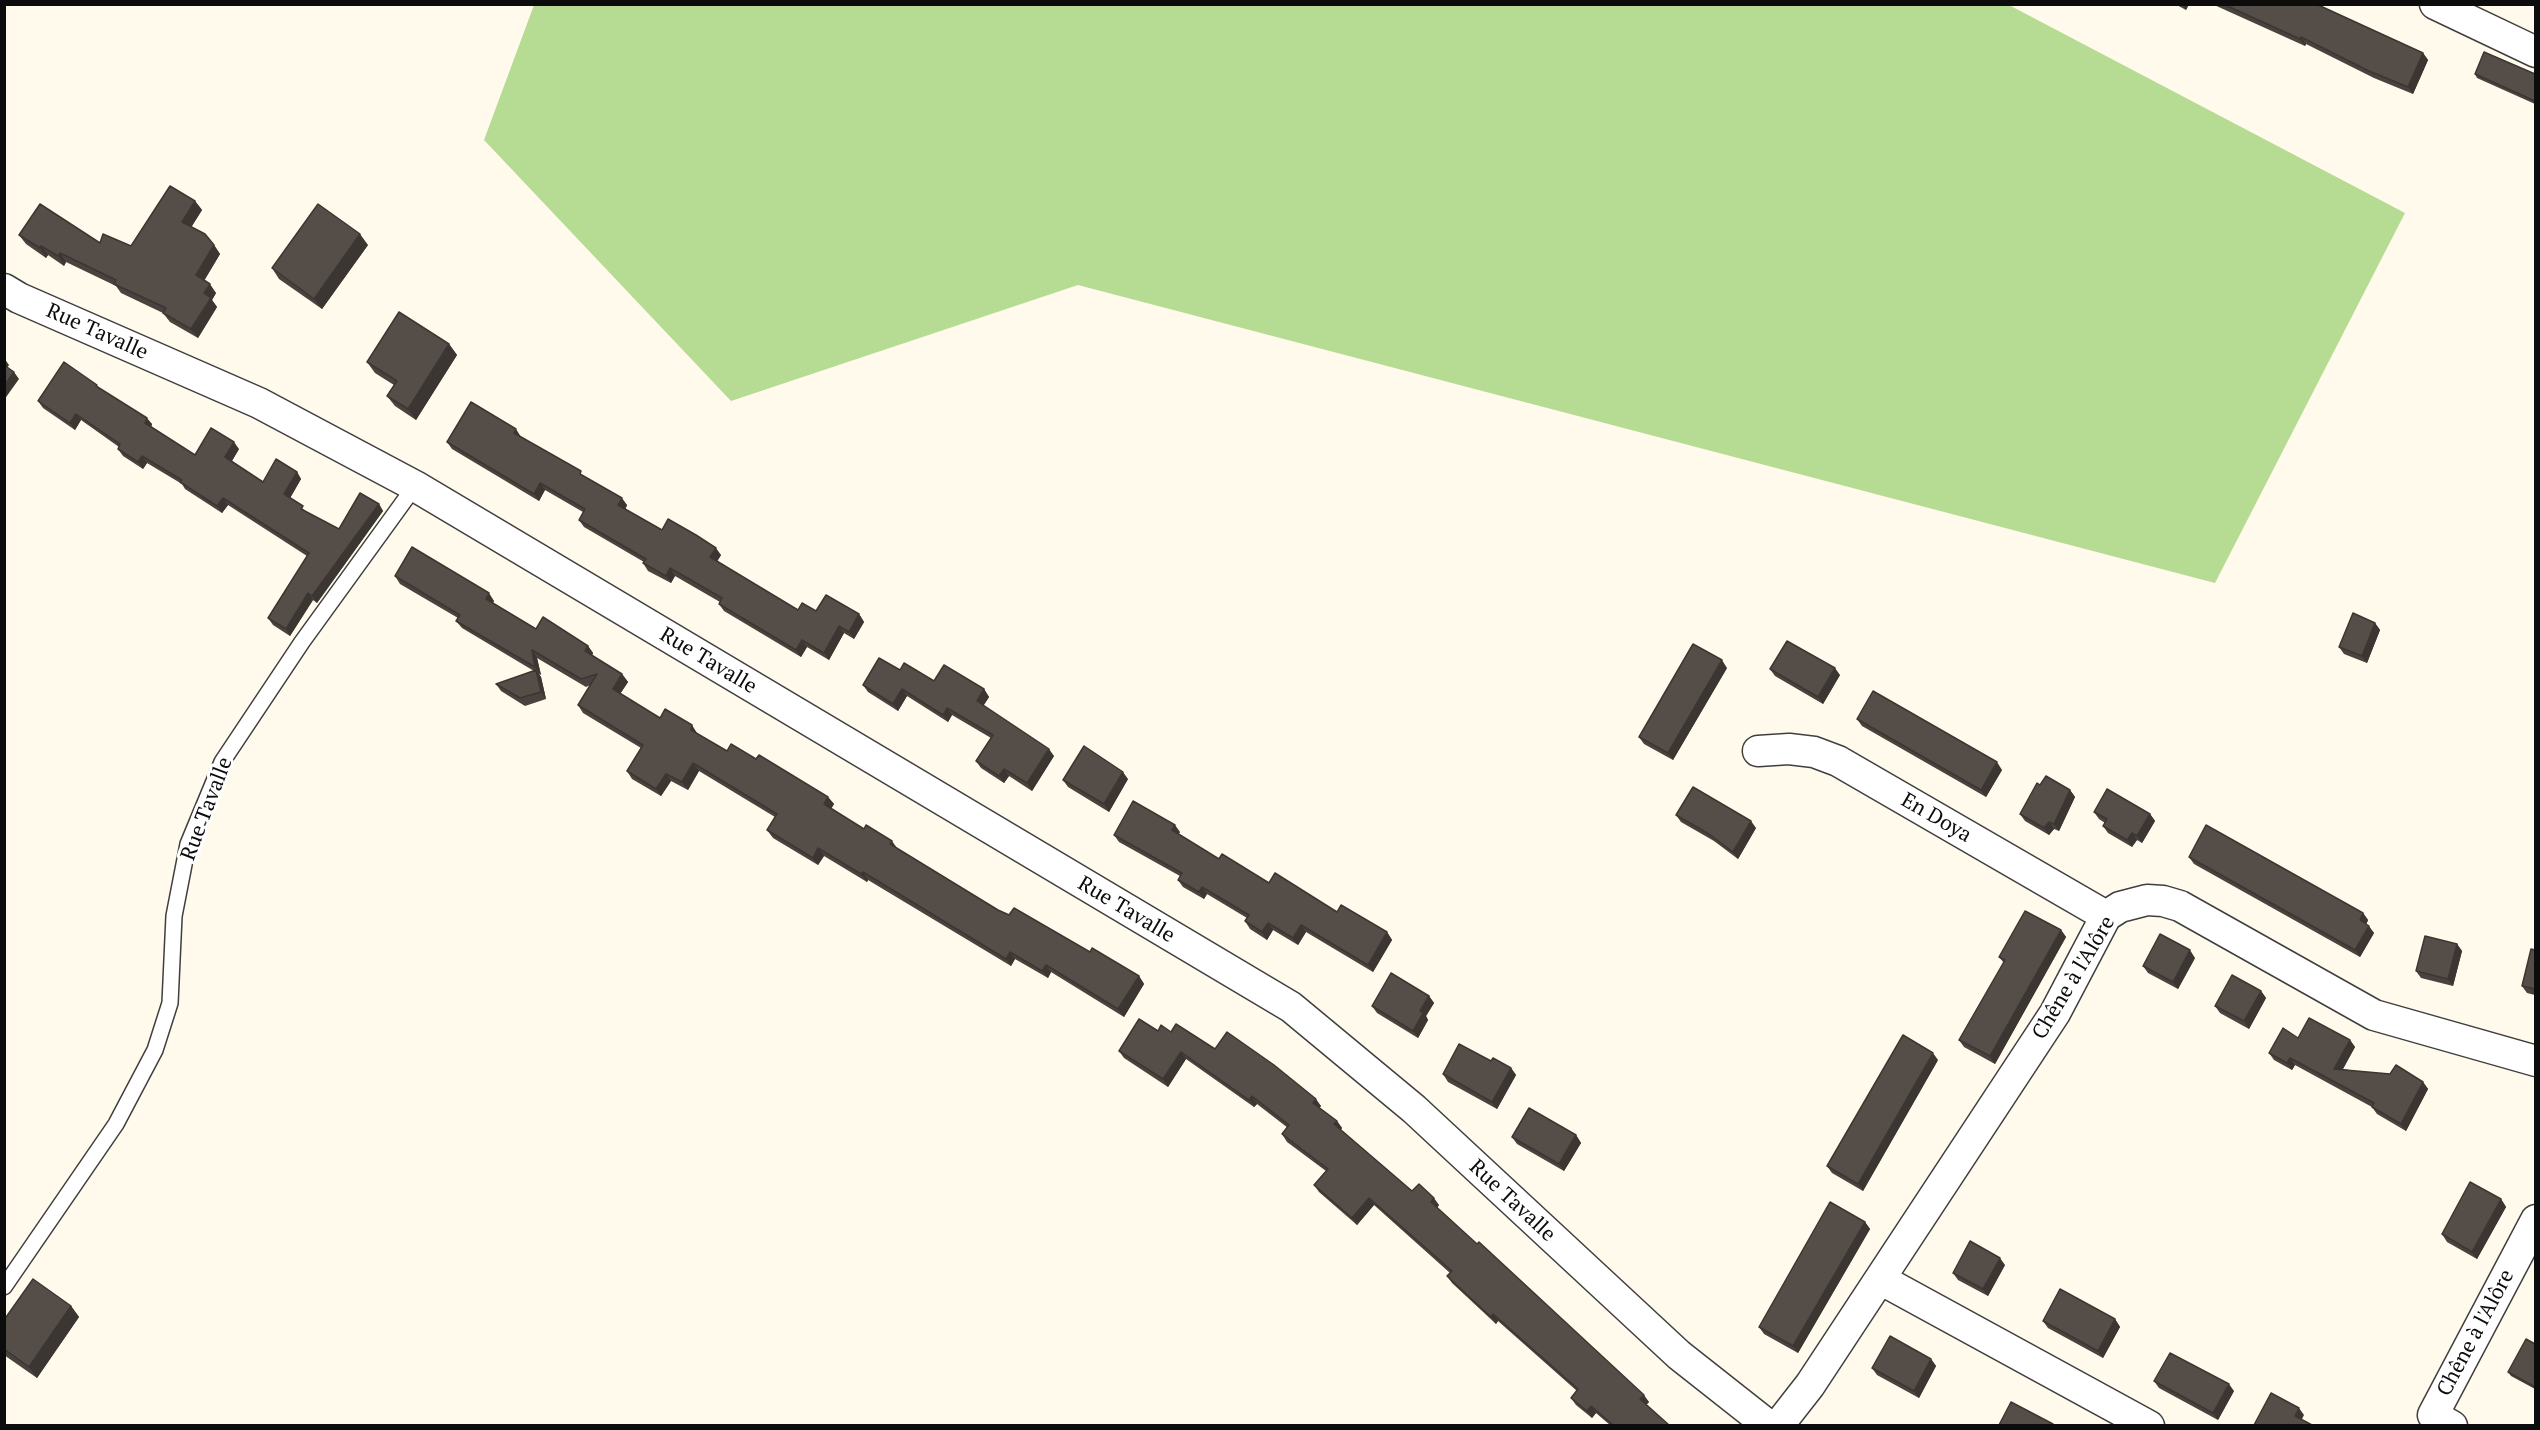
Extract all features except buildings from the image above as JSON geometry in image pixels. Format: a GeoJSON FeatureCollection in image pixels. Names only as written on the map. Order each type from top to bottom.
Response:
{"type":"FeatureCollection","features":[{"type":"Feature","properties":{"kind":"street"},"geometry":{"type":"LineString","coordinates":[[2435,4],[2535,52]]}},
{"type":"Feature","properties":{"kind":"street","name":"Rue Tavalle"},"geometry":{"type":"LineString","coordinates":[[4,289],[19,298],[259,403],[415,486],[1291,1007],[1414,1109],[1679,1355],[1769,1425]]}},
{"type":"Feature","properties":{"kind":"street","name":"En Doya"},"geometry":{"type":"LineString","coordinates":[[1758,751],[1789,749],[1814,752],[1839,761],[2106,916]]}},
{"type":"Feature","properties":{"kind":"street","name":"Chêne à l'Alôre"},"geometry":{"type":"LineString","coordinates":[[1778,1425],[1810,1385],[2055,1013],[2106,916],[2133,902],[2163,901],[2181,906],[2373,1015],[2535,1061]]}},
{"type":"Feature","properties":{"kind":"street","name":"Chêne à l'Alôre"},"geometry":{"type":"LineString","coordinates":[[2437,1422],[2535,1220]]}},
{"type":"Feature","properties":{"kind":"street"},"geometry":{"type":"LineString","coordinates":[[1880,1279],[2149,1425]]}},
{"type":"Feature","properties":{"kind":"lane","name":"Rue Tavalle"},"geometry":{"type":"LineString","coordinates":[[4,1287],[117,1124],[155,1050],[171,1003],[174,916],[189,844],[222,762],[302,642],[415,486]]}},
{"type":"Feature","properties":{"kind":"green space"},"geometry":{"type":"Polygon","coordinates":[[[2007,4],[2405,213],[2215,583],[1078,285],[731,401],[484,140],[534,5],[2007,4]]]}}]}
